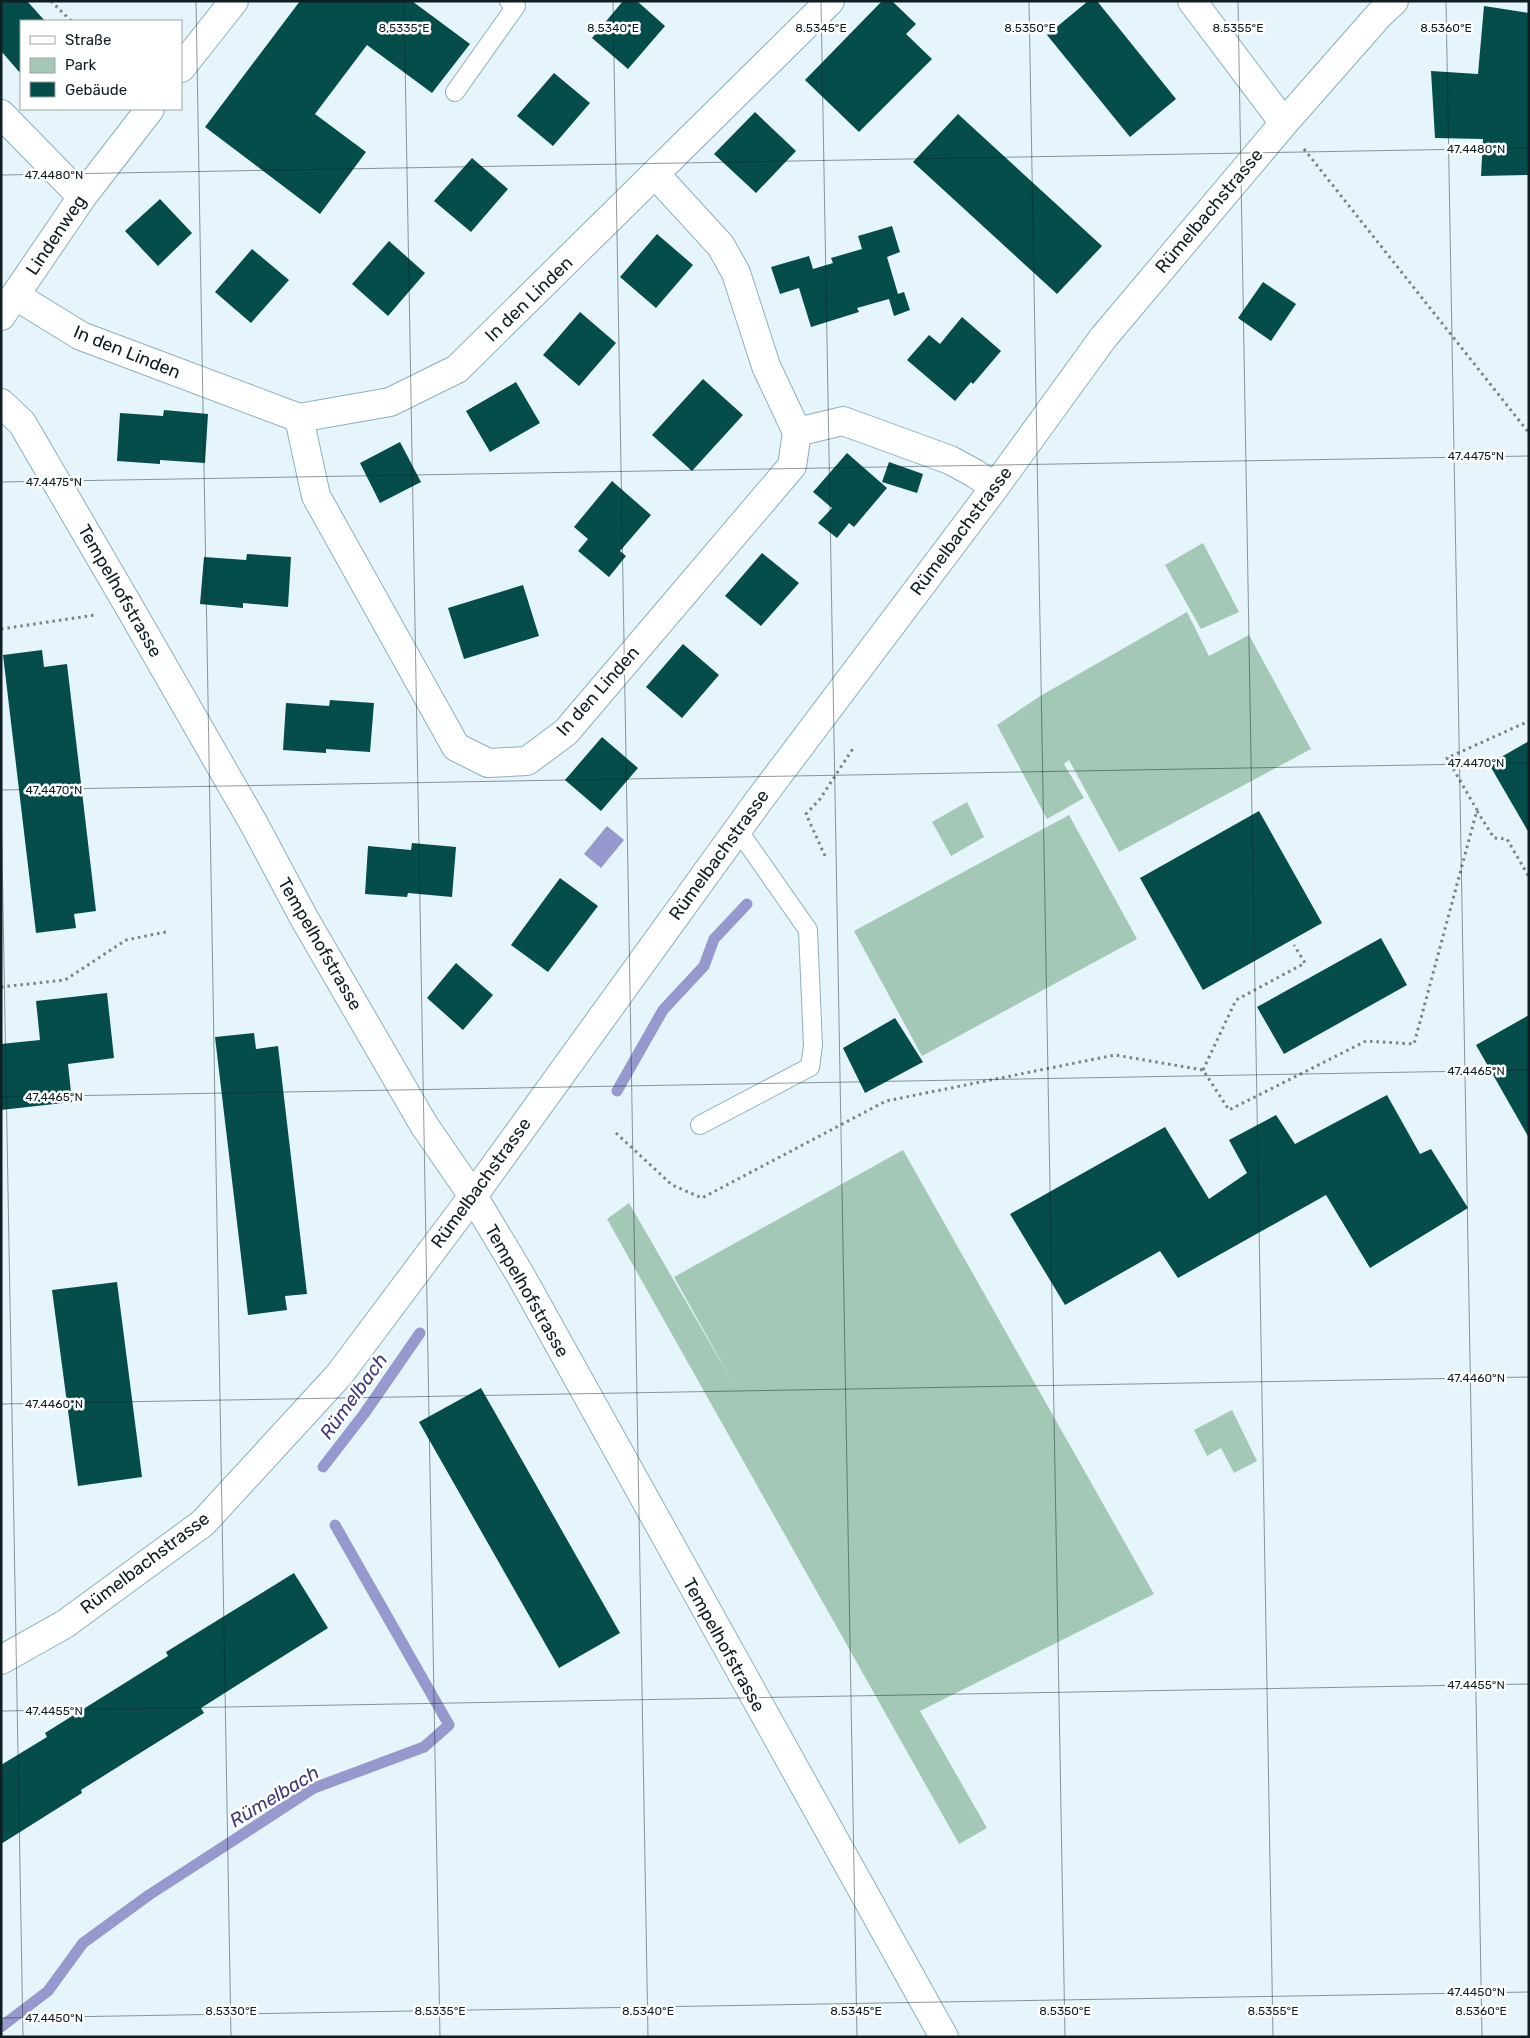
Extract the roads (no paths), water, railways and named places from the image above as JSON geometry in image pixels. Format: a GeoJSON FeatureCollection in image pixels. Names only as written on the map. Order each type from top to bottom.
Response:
{"type":"FeatureCollection","features":[{"type":"Feature","properties":{"kind":"street"},"geometry":{"type":"LineString","coordinates":[[182,67],[234,1]]}},
{"type":"Feature","properties":{"kind":"street","name":"In den Linden"},"geometry":{"type":"LineString","coordinates":[[9,306],[81,336],[299,418],[390,402],[457,369],[656,175],[830,1]]}},
{"type":"Feature","properties":{"kind":"street"},"geometry":{"type":"LineString","coordinates":[[1192,1],[1284,123]]}},
{"type":"Feature","properties":{"kind":"street","name":"Rümelbachstrasse"},"geometry":{"type":"LineString","coordinates":[[1,1660],[65,1624],[203,1523],[339,1375],[473,1196],[738,830],[1103,338],[1284,123],[1379,15],[1394,1]]}},
{"type":"Feature","properties":{"kind":"street","name":"Lindenweg"},"geometry":{"type":"LineString","coordinates":[[9,306],[82,197],[149,110]]}},
{"type":"Feature","properties":{"kind":"street"},"geometry":{"type":"LineString","coordinates":[[1,114],[82,197]]}},
{"type":"Feature","properties":{"kind":"street"},"geometry":{"type":"LineString","coordinates":[[656,175],[721,246],[725,253],[736,274],[766,366],[797,432],[843,421],[950,460],[994,487]]}},
{"type":"Feature","properties":{"kind":"street","name":"Tempelhofstrasse"},"geometry":{"type":"LineString","coordinates":[[1,403],[22,423],[131,610],[424,1125],[473,1196],[521,1276],[944,2037]]}},
{"type":"Feature","properties":{"kind":"street","name":"In den Linden"},"geometry":{"type":"LineString","coordinates":[[299,418],[316,496],[456,746],[488,763],[527,761],[566,732],[792,466],[797,432]]}},
{"type":"Feature","properties":{"kind":"lane"},"geometry":{"type":"LineString","coordinates":[[455,92],[516,6],[509,1]]}},
{"type":"Feature","properties":{"kind":"lane"},"geometry":{"type":"LineString","coordinates":[[700,1125],[810,1067],[813,1046],[808,930],[738,830]]}},
{"type":"Feature","properties":{"kind":"water"},"geometry":{"type":"Polygon","coordinates":[[[607,826],[624,840],[601,868],[584,854],[607,826]]]}},
{"type":"Feature","properties":{"kind":"waterway","name":"Rümelbach"},"geometry":{"type":"LineString","coordinates":[[617,1091],[663,1010],[704,966],[714,939],[747,904]]}},
{"type":"Feature","properties":{"kind":"waterway","name":"Rümelbach"},"geometry":{"type":"LineString","coordinates":[[323,1467],[364,1414],[420,1333]]}},
{"type":"Feature","properties":{"kind":"waterway","name":"Rümelbach"},"geometry":{"type":"LineString","coordinates":[[1,2027],[48,1991],[83,1943],[149,1895],[314,1788],[424,1747],[449,1725],[335,1525]]}}]}
